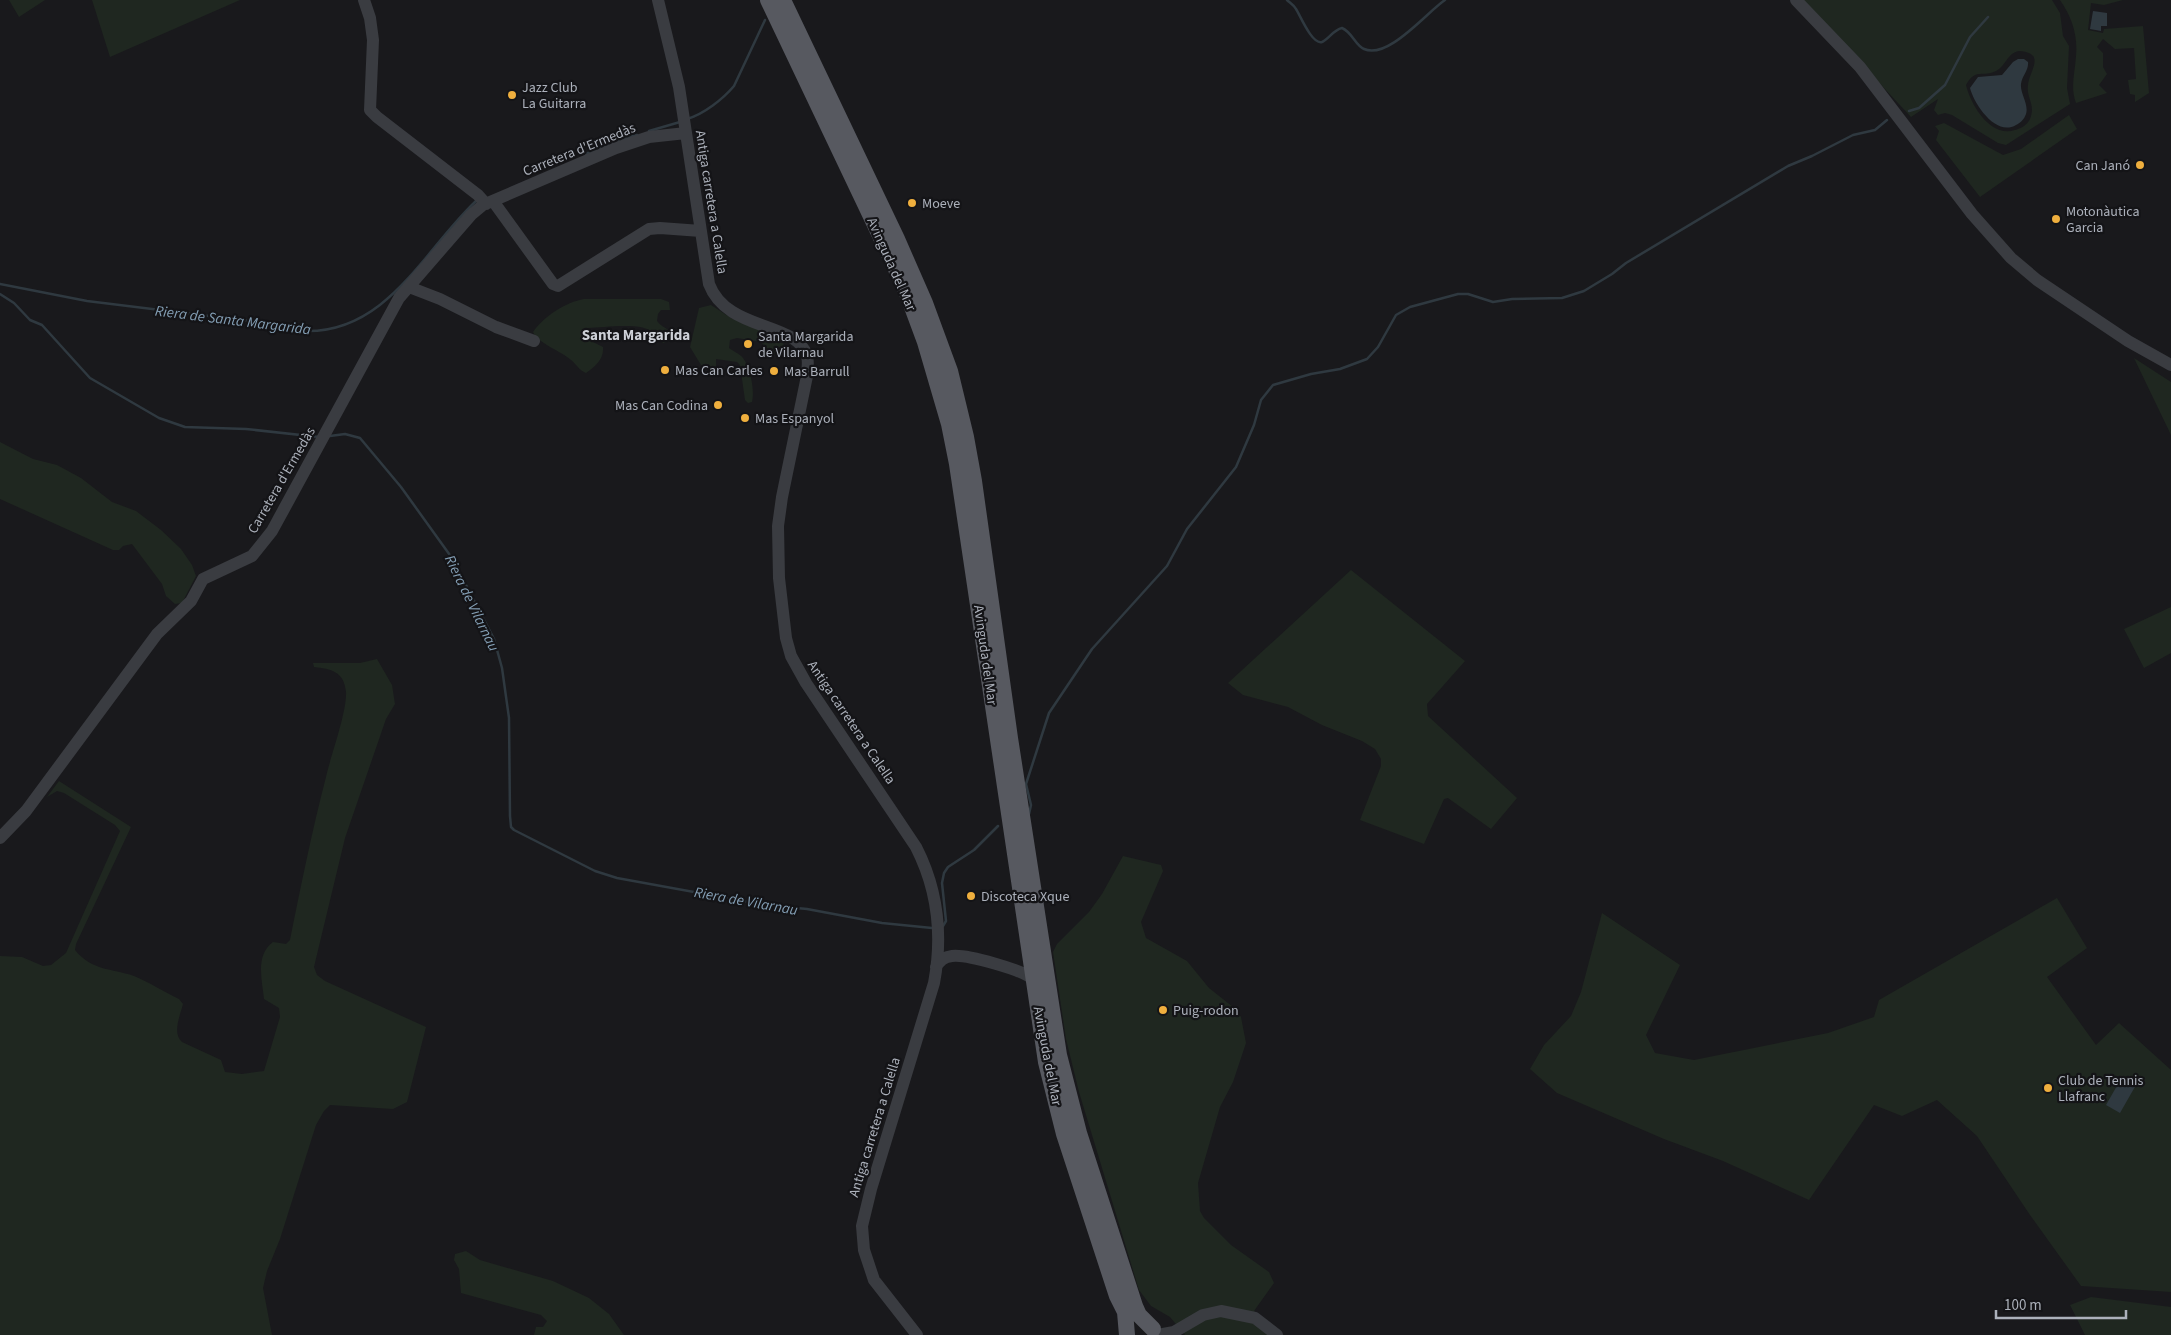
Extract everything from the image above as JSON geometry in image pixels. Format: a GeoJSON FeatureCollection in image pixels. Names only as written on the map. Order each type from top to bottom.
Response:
{"type":"FeatureCollection","features":[{"type":"Feature","properties":{"kind":"main road","name":"Avinguda del Mar"},"geometry":{"type":"LineString","coordinates":[[768,0],[905,288],[925,342],[949,424],[957,464],[1046,1062],[1064,1134],[1117,1296],[1124,1312],[1127,1335]]}},
{"type":"Feature","properties":{"kind":"main road","name":"Avinguda del Mar"},"geometry":{"type":"LineString","coordinates":[[783,0],[926,303],[950,371],[966,437],[974,481],[1010,738],[1059,1054],[1079,1133],[1135,1306],[1140,1315],[1160,1333]]}},
{"type":"Feature","properties":{"kind":"main road"},"geometry":{"type":"LineString","coordinates":[[1127,1335],[1135,1330],[1160,1333]]}},
{"type":"Feature","properties":{"kind":"street"},"geometry":{"type":"LineString","coordinates":[[364,0],[370,18],[373,40],[370,110],[490,203],[553,284],[558,286],[649,229],[701,231]]}},
{"type":"Feature","properties":{"kind":"street","name":"Antiga carretera a Calella"},"geometry":{"type":"LineString","coordinates":[[658,0],[676,74],[709,284],[713,295],[737,316],[789,336],[803,349],[807,357],[807,376],[778,526],[779,578],[786,638],[791,656],[806,683],[906,830],[922,858],[936,900],[938,937],[936,966],[931,992],[870,1189],[862,1226],[864,1250],[874,1280],[917,1335]]}},
{"type":"Feature","properties":{"kind":"street"},"geometry":{"type":"LineString","coordinates":[[1796,0],[1860,67],[1972,214],[2011,258],[2037,280],[2128,341],[2171,365]]}},
{"type":"Feature","properties":{"kind":"street","name":"Carretera d'Ermedàs"},"geometry":{"type":"LineString","coordinates":[[0,838],[36,798],[158,634],[191,601],[203,579],[252,556],[260,548],[272,531],[389,314],[409,287],[471,215],[490,203],[616,148],[649,137],[686,131]]}},
{"type":"Feature","properties":{"kind":"street"},"geometry":{"type":"LineString","coordinates":[[409,287],[440,299],[496,327],[534,341]]}},
{"type":"Feature","properties":{"kind":"street"},"geometry":{"type":"LineString","coordinates":[[938,937],[954,955],[1015,969],[1034,980]]}},
{"type":"Feature","properties":{"kind":"street"},"geometry":{"type":"LineString","coordinates":[[1015,969],[1025,963],[1029,947]]}},
{"type":"Feature","properties":{"kind":"street"},"geometry":{"type":"LineString","coordinates":[[936,966],[942,959],[954,955]]}},
{"type":"Feature","properties":{"kind":"street"},"geometry":{"type":"LineString","coordinates":[[1160,1333],[1185,1330],[1202,1315],[1221,1311],[1255,1318],[1277,1335]]}},
{"type":"Feature","properties":{"kind":"shaded area"},"geometry":{"type":"Polygon","coordinates":[[[9,0],[45,0],[19,17],[9,0]]]}},
{"type":"Feature","properties":{"kind":"shaded area"},"geometry":{"type":"Polygon","coordinates":[[[92,0],[240,0],[110,57],[92,0]]]}},
{"type":"Feature","properties":{"kind":"shaded area"},"geometry":{"type":"Polygon","coordinates":[[[1802,0],[2052,0],[2060,13],[2063,36],[2069,46],[2067,88],[2070,104],[2006,145],[1998,143],[1952,115],[1945,113],[1938,115],[1934,110],[1938,99],[1911,117],[1802,0]],[[2015,52],[1999,69],[1991,73],[1973,76],[1966,85],[1977,110],[1990,125],[1998,129],[2006,131],[2020,128],[2027,123],[2032,114],[2028,85],[2034,59],[2027,52],[2015,52]]]}},
{"type":"Feature","properties":{"kind":"shaded area"},"geometry":{"type":"Polygon","coordinates":[[[2060,0],[2123,0],[2104,5],[2091,3],[2088,30],[2103,33],[2104,29],[2143,26],[2149,93],[2135,102],[2135,95],[2130,94],[2128,80],[2136,79],[2134,48],[2115,49],[2103,39],[2097,47],[2103,53],[2103,67],[2107,74],[2099,85],[2107,93],[2076,103],[2073,86],[2076,49],[2075,34],[2068,13],[2060,0]]]}},
{"type":"Feature","properties":{"kind":"shaded area"},"geometry":{"type":"Polygon","coordinates":[[[2093,11],[2107,13],[2107,26],[2101,26],[2101,31],[2090,29],[2093,11]]]}},
{"type":"Feature","properties":{"kind":"shaded area"},"geometry":{"type":"Polygon","coordinates":[[[2018,59],[2024,59],[2028,62],[2021,84],[2027,110],[2026,114],[2022,121],[2016,125],[2008,128],[2001,127],[1981,110],[1970,88],[1978,77],[2002,75],[2018,59]]]}},
{"type":"Feature","properties":{"kind":"shaded area"},"geometry":{"type":"Polygon","coordinates":[[[2069,115],[2077,129],[1980,197],[1936,140],[1939,131],[1935,126],[1944,123],[2003,155],[2021,149],[2069,115]]]}},
{"type":"Feature","properties":{"kind":"shaded area"},"geometry":{"type":"Polygon","coordinates":[[[584,299],[661,299],[669,302],[670,310],[661,310],[657,321],[679,339],[663,343],[649,330],[633,326],[588,328],[586,333],[589,340],[603,347],[603,351],[599,362],[586,373],[567,357],[545,344],[533,332],[537,326],[556,311],[570,303],[584,299]]]}},
{"type":"Feature","properties":{"kind":"shaded area"},"geometry":{"type":"Polygon","coordinates":[[[711,305],[731,318],[782,338],[785,356],[770,353],[761,342],[737,338],[730,340],[729,348],[742,357],[748,367],[752,385],[752,402],[748,403],[745,400],[740,365],[737,362],[716,359],[716,371],[701,365],[690,347],[699,308],[711,305]]]}},
{"type":"Feature","properties":{"kind":"shaded area"},"geometry":{"type":"Polygon","coordinates":[[[2134,358],[2171,382],[2171,435],[2134,358]]]}},
{"type":"Feature","properties":{"kind":"shaded area"},"geometry":{"type":"Polygon","coordinates":[[[0,442],[33,459],[57,465],[81,478],[112,502],[136,511],[161,530],[181,549],[192,565],[196,576],[182,603],[175,604],[166,596],[162,584],[132,544],[123,546],[119,550],[113,550],[0,499],[0,442]]]}},
{"type":"Feature","properties":{"kind":"shaded area"},"geometry":{"type":"Polygon","coordinates":[[[1351,570],[1465,661],[1427,704],[1428,716],[1517,798],[1491,829],[1448,798],[1444,799],[1424,844],[1360,820],[1381,766],[1381,759],[1375,749],[1362,741],[1322,725],[1288,707],[1243,695],[1228,683],[1351,570]]]}},
{"type":"Feature","properties":{"kind":"shaded area"},"geometry":{"type":"Polygon","coordinates":[[[2171,607],[2171,653],[2144,668],[2124,629],[2171,607]]]}},
{"type":"Feature","properties":{"kind":"shaded area"},"geometry":{"type":"Polygon","coordinates":[[[377,659],[392,685],[395,704],[386,719],[345,838],[314,967],[317,975],[325,981],[426,1027],[407,1102],[393,1109],[330,1105],[324,1111],[316,1125],[263,1288],[272,1335],[0,1335],[0,956],[22,957],[43,966],[51,965],[66,953],[120,831],[115,825],[64,793],[57,791],[47,797],[59,781],[131,827],[76,944],[75,950],[88,962],[102,968],[134,976],[179,999],[183,1004],[177,1029],[179,1038],[182,1042],[221,1060],[225,1072],[242,1074],[264,1071],[280,1017],[279,1008],[264,999],[261,976],[262,961],[267,947],[273,942],[286,944],[290,940],[316,818],[346,700],[345,685],[339,675],[331,670],[314,667],[313,663],[360,663],[377,659]]]}},
{"type":"Feature","properties":{"kind":"shaded area"},"geometry":{"type":"Polygon","coordinates":[[[1123,856],[1161,865],[1163,871],[1141,922],[1146,938],[1187,961],[1209,988],[1233,1007],[1241,1017],[1246,1043],[1233,1082],[1220,1107],[1198,1183],[1200,1211],[1204,1218],[1231,1245],[1269,1272],[1274,1283],[1254,1311],[1284,1335],[1185,1335],[1170,1317],[1151,1306],[1139,1290],[1079,1092],[1066,1039],[1053,952],[1057,944],[1089,912],[1102,894],[1123,856]]]}},
{"type":"Feature","properties":{"kind":"shaded area"},"geometry":{"type":"Polygon","coordinates":[[[2057,898],[2087,948],[2047,977],[2096,1045],[2119,1023],[2171,1070],[2171,1292],[2081,1286],[1977,1136],[1937,1100],[1902,1116],[1874,1105],[1809,1200],[1723,1161],[1664,1139],[1557,1093],[1530,1069],[1544,1045],[1571,1016],[1581,992],[1602,913],[1680,965],[1646,1035],[1655,1053],[1694,1060],[1828,1033],[1874,1017],[1879,1000],[2057,898]]]}},
{"type":"Feature","properties":{"kind":"shaded area"},"geometry":{"type":"Polygon","coordinates":[[[2122,1077],[2136,1085],[2120,1113],[2106,1105],[2122,1077]]]}},
{"type":"Feature","properties":{"kind":"shaded area"},"geometry":{"type":"Polygon","coordinates":[[[466,1251],[480,1260],[553,1281],[589,1298],[609,1314],[624,1335],[534,1335],[536,1327],[543,1327],[547,1321],[541,1315],[461,1293],[459,1269],[454,1260],[455,1254],[466,1251]]]}},
{"type":"Feature","properties":{"kind":"shaded area"},"geometry":{"type":"Polygon","coordinates":[[[2091,1297],[2171,1307],[2171,1335],[2085,1335],[2070,1305],[2091,1297]]]}},
{"type":"Feature","properties":{"kind":"waterway"},"geometry":{"type":"LineString","coordinates":[[1287,0],[1295,8],[1310,34],[1318,42],[1324,41],[1342,28],[1348,32],[1358,45],[1364,49],[1374,51],[1384,48],[1407,33],[1445,0]]}},
{"type":"Feature","properties":{"kind":"waterway"},"geometry":{"type":"LineString","coordinates":[[1909,111],[1919,108],[1945,85],[1970,37],[1988,17]]}},
{"type":"Feature","properties":{"kind":"waterway","name":"Riera de Santa Margarida"},"geometry":{"type":"LineString","coordinates":[[687,119],[713,106],[734,86],[765,20]]}},
{"type":"Feature","properties":{"kind":"waterway"},"geometry":{"type":"LineString","coordinates":[[1029,814],[1031,805],[1026,784],[1049,713],[1092,649],[1167,566],[1187,529],[1236,467],[1254,425],[1261,400],[1273,385],[1311,374],[1340,369],[1367,359],[1378,347],[1396,315],[1410,307],[1458,294],[1468,294],[1493,302],[1512,299],[1562,298],[1584,291],[1626,263],[1788,166],[1853,135],[1875,130],[1887,120]]}},
{"type":"Feature","properties":{"kind":"waterway","name":"Riera de Santa Margarida"},"geometry":{"type":"LineString","coordinates":[[649,131],[680,122]]}},
{"type":"Feature","properties":{"kind":"waterway","name":"Riera de Santa Margarida"},"geometry":{"type":"LineString","coordinates":[[586,154],[614,141],[637,135]]}},
{"type":"Feature","properties":{"kind":"waterway","name":"Riera de Santa Margarida"},"geometry":{"type":"LineString","coordinates":[[0,284],[87,301],[275,324],[301,331],[334,328],[359,318],[381,304],[402,285],[476,201]]}},
{"type":"Feature","properties":{"kind":"waterway","name":"Riera de Vilarnau"},"geometry":{"type":"LineString","coordinates":[[0,294],[14,303],[30,320],[42,325],[90,378],[159,418],[185,427],[246,429],[319,437]]}},
{"type":"Feature","properties":{"kind":"waterway","name":"Riera de Vilarnau"},"geometry":{"type":"LineString","coordinates":[[330,436],[345,434],[360,438],[401,487],[452,558],[494,639],[502,668],[509,718],[510,816],[511,827],[514,830],[595,871],[617,878],[765,905],[807,909],[882,923],[932,928]]}},
{"type":"Feature","properties":{"kind":"waterway","name":"Riera de Vilarnau"},"geometry":{"type":"LineString","coordinates":[[943,926],[946,921],[942,883],[944,873],[948,867],[974,850],[998,826]]}},
{"type":"Feature","properties":{"kind":"place","name":"Jazz Club La Guitarra"},"geometry":{"type":"Point","coordinates":[512,95]}},
{"type":"Feature","properties":{"kind":"place","name":"Can Janó"},"geometry":{"type":"Point","coordinates":[2140,165]}},
{"type":"Feature","properties":{"kind":"place","name":"Moeve"},"geometry":{"type":"Point","coordinates":[912,203]}},
{"type":"Feature","properties":{"kind":"place","name":"Motonàutica Garcia"},"geometry":{"type":"Point","coordinates":[2056,219]}},
{"type":"Feature","properties":{"kind":"place","name":"Santa Margarida de Vilarnau"},"geometry":{"type":"Point","coordinates":[748,344]}},
{"type":"Feature","properties":{"kind":"place","name":"Mas Can Carles"},"geometry":{"type":"Point","coordinates":[665,370]}},
{"type":"Feature","properties":{"kind":"place","name":"Mas Barrull"},"geometry":{"type":"Point","coordinates":[774,371]}},
{"type":"Feature","properties":{"kind":"place","name":"Mas Can Codina"},"geometry":{"type":"Point","coordinates":[718,405]}},
{"type":"Feature","properties":{"kind":"place","name":"Mas Espanyol"},"geometry":{"type":"Point","coordinates":[745,418]}},
{"type":"Feature","properties":{"kind":"place","name":"Discoteca Xque"},"geometry":{"type":"Point","coordinates":[971,896]}},
{"type":"Feature","properties":{"kind":"place","name":"Puig-rodon"},"geometry":{"type":"Point","coordinates":[1163,1010]}},
{"type":"Feature","properties":{"kind":"place","name":"Club de Tennis Llafranc"},"geometry":{"type":"Point","coordinates":[2048,1088]}},
{"type":"Feature","properties":{"kind":"district","name":"Santa Margarida"},"geometry":{"type":"Point","coordinates":[636,335]}}]}
